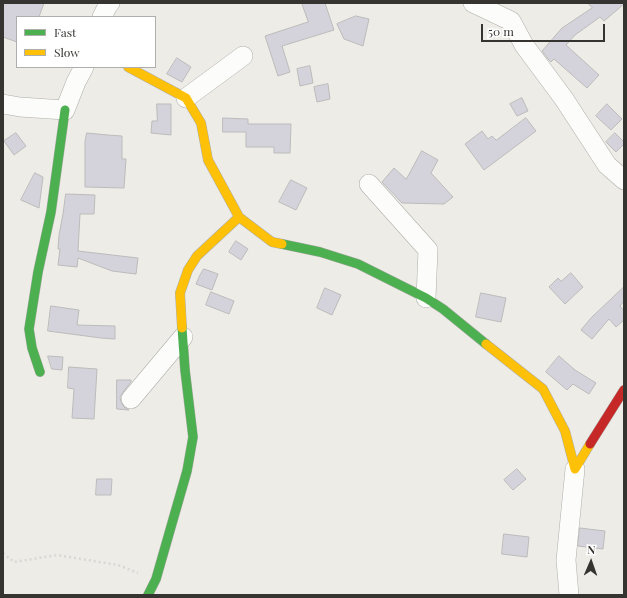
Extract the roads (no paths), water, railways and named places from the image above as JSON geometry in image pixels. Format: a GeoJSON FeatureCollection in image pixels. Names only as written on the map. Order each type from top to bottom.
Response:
{"type":"FeatureCollection","features":[{"type":"Feature","properties":{"kind":"street"},"geometry":{"type":"LineString","coordinates":[[103,16],[110,3]]}},
{"type":"Feature","properties":{"kind":"street"},"geometry":{"type":"LineString","coordinates":[[473,3],[510,22],[524,45],[564,98],[607,165],[624,180]]}},
{"type":"Feature","properties":{"kind":"street"},"geometry":{"type":"LineString","coordinates":[[186,98],[243,56]]}},
{"type":"Feature","properties":{"kind":"street"},"geometry":{"type":"LineString","coordinates":[[40,372],[32,348],[30,329],[38,272],[51,212],[65,110],[76,82],[83,68]]}},
{"type":"Feature","properties":{"kind":"street"},"geometry":{"type":"LineString","coordinates":[[130,68],[186,98],[201,123],[208,160],[239,217],[272,242],[320,252],[358,264],[426,298],[543,389],[565,431],[574,469],[566,560],[569,595]]}},
{"type":"Feature","properties":{"kind":"street"},"geometry":{"type":"LineString","coordinates":[[3,104],[20,107],[65,110]]}},
{"type":"Feature","properties":{"kind":"street"},"geometry":{"type":"LineString","coordinates":[[369,184],[428,250],[426,298]]}},
{"type":"Feature","properties":{"kind":"street"},"geometry":{"type":"LineString","coordinates":[[148,595],[156,579],[187,471],[193,437],[185,370],[180,293],[188,270],[197,256],[239,217]]}},
{"type":"Feature","properties":{"kind":"street"},"geometry":{"type":"LineString","coordinates":[[130,400],[183,337]]}},
{"type":"Feature","properties":{"kind":"street"},"geometry":{"type":"LineString","coordinates":[[574,469],[624,390]]}}]}
